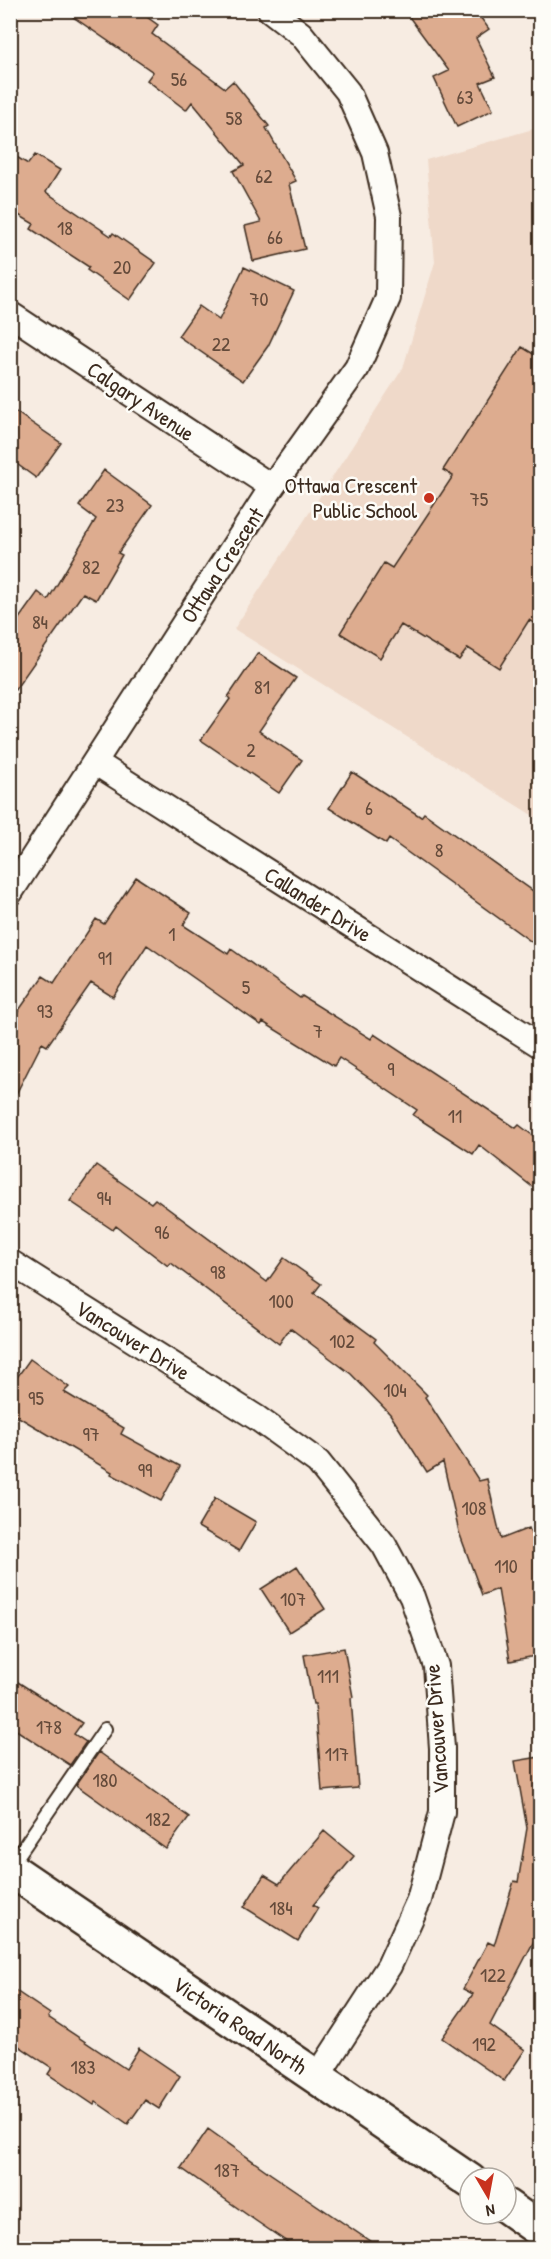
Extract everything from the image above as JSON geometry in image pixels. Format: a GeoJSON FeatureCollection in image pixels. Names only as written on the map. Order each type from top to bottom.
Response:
{"type":"FeatureCollection","features":[{"type":"Feature","properties":{"kind":"main road","name":"Victoria Road North"},"geometry":{"type":"LineString","coordinates":[[10,1868],[458,2173]]}},
{"type":"Feature","properties":{"kind":"main road"},"geometry":{"type":"LineString","coordinates":[[518,2214],[540,2230]]}},
{"type":"Feature","properties":{"kind":"street","name":"Ottawa Crescent"},"geometry":{"type":"LineString","coordinates":[[10,893],[272,487],[357,368],[388,298],[389,216],[375,153],[348,92],[301,34],[270,10]]}},
{"type":"Feature","properties":{"kind":"street","name":"Calgary Avenue"},"geometry":{"type":"LineString","coordinates":[[10,314],[272,487]]}},
{"type":"Feature","properties":{"kind":"street","name":"Callander Drive"},"geometry":{"type":"LineString","coordinates":[[96,763],[540,1045]]}},
{"type":"Feature","properties":{"kind":"street","name":"Vancouver Drive"},"geometry":{"type":"LineString","coordinates":[[10,1262],[257,1418],[318,1462],[384,1545],[412,1597],[436,1666],[442,1748],[442,1812],[419,1899],[389,1966],[317,2077]]}},
{"type":"Feature","properties":{"kind":"lane"},"geometry":{"type":"LineString","coordinates":[[10,1868],[105,1729]]}},
{"type":"Feature","properties":{"kind":"shaded area","name":"Ottawa Crescent Public School"},"geometry":{"type":"Polygon","coordinates":[[[540,127],[540,820],[234,629],[403,368],[435,262],[426,160],[540,127]]]}},
{"type":"Feature","properties":{"kind":"building"},"geometry":{"type":"Polygon","coordinates":[[[63,10],[137,10],[158,25],[152,34],[225,88],[233,81],[269,126],[266,128],[296,181],[289,184],[305,249],[253,261],[245,226],[261,222],[233,171],[244,165],[192,102],[186,110],[147,80],[153,72],[63,10]]]}},
{"type":"Feature","properties":{"kind":"building"},"geometry":{"type":"Polygon","coordinates":[[[404,10],[475,10],[489,29],[476,38],[495,77],[480,83],[493,110],[457,127],[434,78],[449,71],[404,10]]]}},
{"type":"Feature","properties":{"kind":"building"},"geometry":{"type":"Polygon","coordinates":[[[10,153],[28,164],[35,155],[60,170],[46,192],[111,236],[113,233],[156,263],[130,300],[87,270],[89,267],[31,229],[34,224],[10,210],[10,153]]]}},
{"type":"Feature","properties":{"kind":"building"},"geometry":{"type":"Polygon","coordinates":[[[244,267],[294,291],[268,346],[243,381],[178,336],[199,306],[219,320],[244,267]]]}},
{"type":"Feature","properties":{"kind":"building"},"geometry":{"type":"Polygon","coordinates":[[[522,347],[540,358],[540,627],[529,620],[499,668],[468,648],[459,660],[401,625],[380,658],[340,633],[384,563],[392,568],[453,476],[443,470],[522,347]]]}},
{"type":"Feature","properties":{"kind":"building"},"geometry":{"type":"Polygon","coordinates":[[[10,408],[61,443],[36,478],[10,459],[10,408]]]}},
{"type":"Feature","properties":{"kind":"building"},"geometry":{"type":"Polygon","coordinates":[[[104,470],[152,505],[118,553],[122,555],[96,600],[83,593],[10,697],[10,631],[38,592],[48,600],[96,519],[79,506],[104,470]]]}},
{"type":"Feature","properties":{"kind":"building"},"geometry":{"type":"Polygon","coordinates":[[[258,653],[296,678],[259,731],[302,760],[279,793],[201,740],[258,653]]]}},
{"type":"Feature","properties":{"kind":"building"},"geometry":{"type":"Polygon","coordinates":[[[352,772],[421,817],[424,813],[540,896],[540,948],[389,839],[386,844],[329,808],[352,772]]]}},
{"type":"Feature","properties":{"kind":"building"},"geometry":{"type":"Polygon","coordinates":[[[136,877],[191,913],[183,925],[228,954],[231,949],[300,998],[302,996],[371,1039],[374,1034],[516,1128],[519,1125],[540,1141],[540,1193],[479,1145],[473,1154],[413,1115],[417,1110],[339,1058],[334,1066],[263,1022],[261,1025],[147,945],[113,997],[91,983],[47,1046],[42,1043],[10,1106],[10,1023],[43,976],[54,983],[96,919],[104,924],[136,877]]]}},
{"type":"Feature","properties":{"kind":"building"},"geometry":{"type":"Polygon","coordinates":[[[96,1165],[151,1203],[155,1199],[267,1282],[284,1258],[321,1284],[314,1293],[376,1339],[374,1342],[427,1395],[425,1397],[479,1481],[487,1479],[501,1539],[529,1528],[540,1559],[540,1655],[510,1661],[498,1589],[482,1595],[459,1532],[443,1462],[427,1472],[390,1414],[351,1374],[290,1328],[279,1344],[171,1263],[168,1266],[116,1226],[113,1230],[70,1201],[96,1165]]]}},
{"type":"Feature","properties":{"kind":"building"},"geometry":{"type":"Polygon","coordinates":[[[30,1359],[69,1387],[64,1392],[124,1428],[121,1434],[180,1466],[161,1501],[111,1474],[112,1472],[10,1412],[10,1387],[30,1359]]]}},
{"type":"Feature","properties":{"kind":"building"},"geometry":{"type":"Polygon","coordinates":[[[215,1498],[256,1522],[239,1551],[198,1527],[215,1498]]]}},
{"type":"Feature","properties":{"kind":"building"},"geometry":{"type":"Polygon","coordinates":[[[297,1566],[325,1609],[289,1632],[261,1589],[297,1566]]]}},
{"type":"Feature","properties":{"kind":"building"},"geometry":{"type":"Polygon","coordinates":[[[344,1648],[353,1697],[351,1698],[358,1788],[322,1791],[315,1704],[313,1704],[304,1655],[344,1648]]]}},
{"type":"Feature","properties":{"kind":"building"},"geometry":{"type":"Polygon","coordinates":[[[10,1677],[82,1723],[74,1734],[86,1742],[70,1765],[10,1726],[10,1677]]]}},
{"type":"Feature","properties":{"kind":"building"},"geometry":{"type":"Polygon","coordinates":[[[99,1752],[189,1817],[166,1849],[76,1785],[99,1752]]]}},
{"type":"Feature","properties":{"kind":"building"},"geometry":{"type":"Polygon","coordinates":[[[540,1757],[540,1943],[534,1941],[490,2025],[525,2050],[504,2081],[442,2038],[473,1994],[463,1989],[488,1942],[494,1945],[514,1881],[518,1882],[527,1828],[515,1761],[540,1757]]]}},
{"type":"Feature","properties":{"kind":"building"},"geometry":{"type":"Polygon","coordinates":[[[324,1831],[354,1856],[313,1905],[318,1908],[298,1941],[244,1907],[264,1875],[279,1884],[324,1831]]]}},
{"type":"Feature","properties":{"kind":"building"},"geometry":{"type":"Polygon","coordinates":[[[10,1987],[50,2014],[48,2017],[126,2069],[139,2048],[180,2076],[159,2109],[145,2100],[128,2124],[96,2102],[94,2105],[48,2074],[52,2068],[10,2040],[10,1987]]]}},
{"type":"Feature","properties":{"kind":"building"},"geometry":{"type":"Polygon","coordinates":[[[208,2129],[380,2248],[296,2248],[256,2221],[181,2168],[208,2129]]]}},
{"type":"Feature","properties":{"kind":"place","name":"Ottawa Crescent Public School"},"geometry":{"type":"Point","coordinates":[429,498]}}]}
